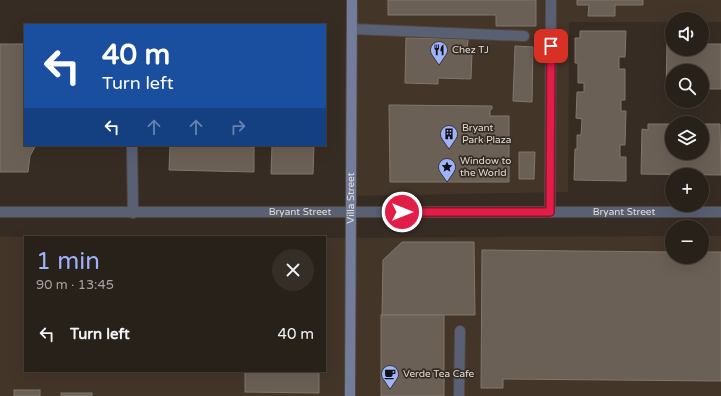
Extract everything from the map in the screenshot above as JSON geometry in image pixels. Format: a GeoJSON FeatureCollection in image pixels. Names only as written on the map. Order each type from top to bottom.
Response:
{"type":"FeatureCollection","features":[{"type":"Feature","properties":{"kind":"main road","name":"Villa Street"},"geometry":{"type":"LineString","coordinates":[[350,396],[352,0]]}},
{"type":"Feature","properties":{"kind":"street"},"geometry":{"type":"LineString","coordinates":[[550,212],[551,0]]}},
{"type":"Feature","properties":{"kind":"street"},"geometry":{"type":"LineString","coordinates":[[352,29],[524,36]]}},
{"type":"Feature","properties":{"kind":"street"},"geometry":{"type":"LineString","coordinates":[[132,146],[133,213]]}},
{"type":"Feature","properties":{"kind":"street","name":"Bryant Street"},"geometry":{"type":"LineString","coordinates":[[0,212],[721,212]]}},
{"type":"Feature","properties":{"kind":"street"},"geometry":{"type":"LineString","coordinates":[[459,396],[460,331]]}},
{"type":"Feature","properties":{"kind":"shaded area"},"geometry":{"type":"Polygon","coordinates":[[[355,0],[721,0],[721,22],[709,22],[709,12],[665,12],[665,22],[569,22],[568,192],[350,196],[355,0]]]}},
{"type":"Feature","properties":{"kind":"shaded area"},"geometry":{"type":"Polygon","coordinates":[[[665,236],[665,264],[709,264],[709,236],[721,236],[721,396],[0,396],[0,237],[24,237],[24,372],[326,372],[326,238],[665,236]]]}},
{"type":"Feature","properties":{"kind":"building"},"geometry":{"type":"Polygon","coordinates":[[[388,0],[536,0],[536,26],[496,26],[496,15],[388,15],[388,0]]]}},
{"type":"Feature","properties":{"kind":"building"},"geometry":{"type":"Polygon","coordinates":[[[577,0],[643,0],[643,5],[615,5],[615,16],[588,16],[589,5],[577,5],[577,0]]]}},
{"type":"Feature","properties":{"kind":"building"},"geometry":{"type":"Polygon","coordinates":[[[580,31],[626,31],[625,57],[619,57],[619,69],[625,69],[625,100],[621,100],[621,111],[626,111],[625,145],[620,145],[620,157],[626,157],[626,181],[574,180],[575,149],[577,149],[577,135],[581,135],[582,119],[576,118],[577,92],[584,92],[584,83],[578,83],[578,63],[575,63],[575,38],[580,38],[580,31]]]}},
{"type":"Feature","properties":{"kind":"building","name":"Chez TJ"},"geometry":{"type":"Polygon","coordinates":[[[406,38],[468,39],[467,52],[472,52],[471,79],[438,78],[438,84],[405,83],[406,38]]]}},
{"type":"Feature","properties":{"kind":"building"},"geometry":{"type":"Polygon","coordinates":[[[0,44],[24,44],[24,146],[35,146],[30,156],[28,172],[0,172],[0,44]]]}},
{"type":"Feature","properties":{"kind":"building"},"geometry":{"type":"Polygon","coordinates":[[[709,44],[721,44],[721,89],[709,89],[709,64],[667,64],[667,56],[709,56],[709,44]]]}},
{"type":"Feature","properties":{"kind":"building"},"geometry":{"type":"Polygon","coordinates":[[[515,46],[533,47],[532,102],[513,101],[515,46]]]}},
{"type":"Feature","properties":{"kind":"building","name":"Bryant Park Plaza"},"geometry":{"type":"Polygon","coordinates":[[[389,105],[492,106],[490,116],[509,116],[509,182],[390,182],[389,105]]]}},
{"type":"Feature","properties":{"kind":"building"},"geometry":{"type":"Polygon","coordinates":[[[648,124],[665,124],[665,160],[709,160],[709,124],[720,124],[721,175],[709,175],[709,168],[665,168],[665,174],[641,174],[642,129],[648,130],[648,124]]]}},
{"type":"Feature","properties":{"kind":"building"},"geometry":{"type":"Polygon","coordinates":[[[170,146],[254,146],[254,172],[169,170],[170,146]]]}},
{"type":"Feature","properties":{"kind":"building"},"geometry":{"type":"Polygon","coordinates":[[[272,146],[314,146],[313,174],[271,174],[272,146]]]}},
{"type":"Feature","properties":{"kind":"building"},"geometry":{"type":"Polygon","coordinates":[[[519,152],[535,152],[534,179],[519,179],[519,152]]]}},
{"type":"Feature","properties":{"kind":"building"},"geometry":{"type":"Polygon","coordinates":[[[402,242],[474,242],[475,315],[382,315],[383,260],[402,242]]]}},
{"type":"Feature","properties":{"kind":"building"},"geometry":{"type":"Polygon","coordinates":[[[482,250],[665,252],[665,264],[709,264],[709,252],[721,252],[721,381],[503,379],[503,388],[481,388],[482,250]]]}},
{"type":"Feature","properties":{"kind":"building"},"geometry":{"type":"Polygon","coordinates":[[[381,315],[444,315],[444,396],[381,396],[381,315]]]}},
{"type":"Feature","properties":{"kind":"building"},"geometry":{"type":"Polygon","coordinates":[[[245,372],[319,372],[319,393],[245,392],[245,372]]]}},
{"type":"Feature","properties":{"kind":"building"},"geometry":{"type":"Polygon","coordinates":[[[14,390],[40,390],[40,396],[14,396],[14,390]]]}},
{"type":"Feature","properties":{"kind":"building"},"geometry":{"type":"Polygon","coordinates":[[[61,393],[92,393],[92,396],[61,396],[61,393]]]}},
{"type":"Feature","properties":{"kind":"place","name":"Chez TJ"},"geometry":{"type":"Point","coordinates":[439,65]}},
{"type":"Feature","properties":{"kind":"place","name":"Bryant Park Plaza"},"geometry":{"type":"Point","coordinates":[449,149]}},
{"type":"Feature","properties":{"kind":"place","name":"Window to the World"},"geometry":{"type":"Point","coordinates":[447,182]}},
{"type":"Feature","properties":{"kind":"place","name":"Verde Tea Cafe"},"geometry":{"type":"Point","coordinates":[390,389]}},
{"type":"Feature","properties":{"kind":"route"},"geometry":{"type":"LineString","coordinates":[[402,212],[550,212],[551,46]]}}]}
